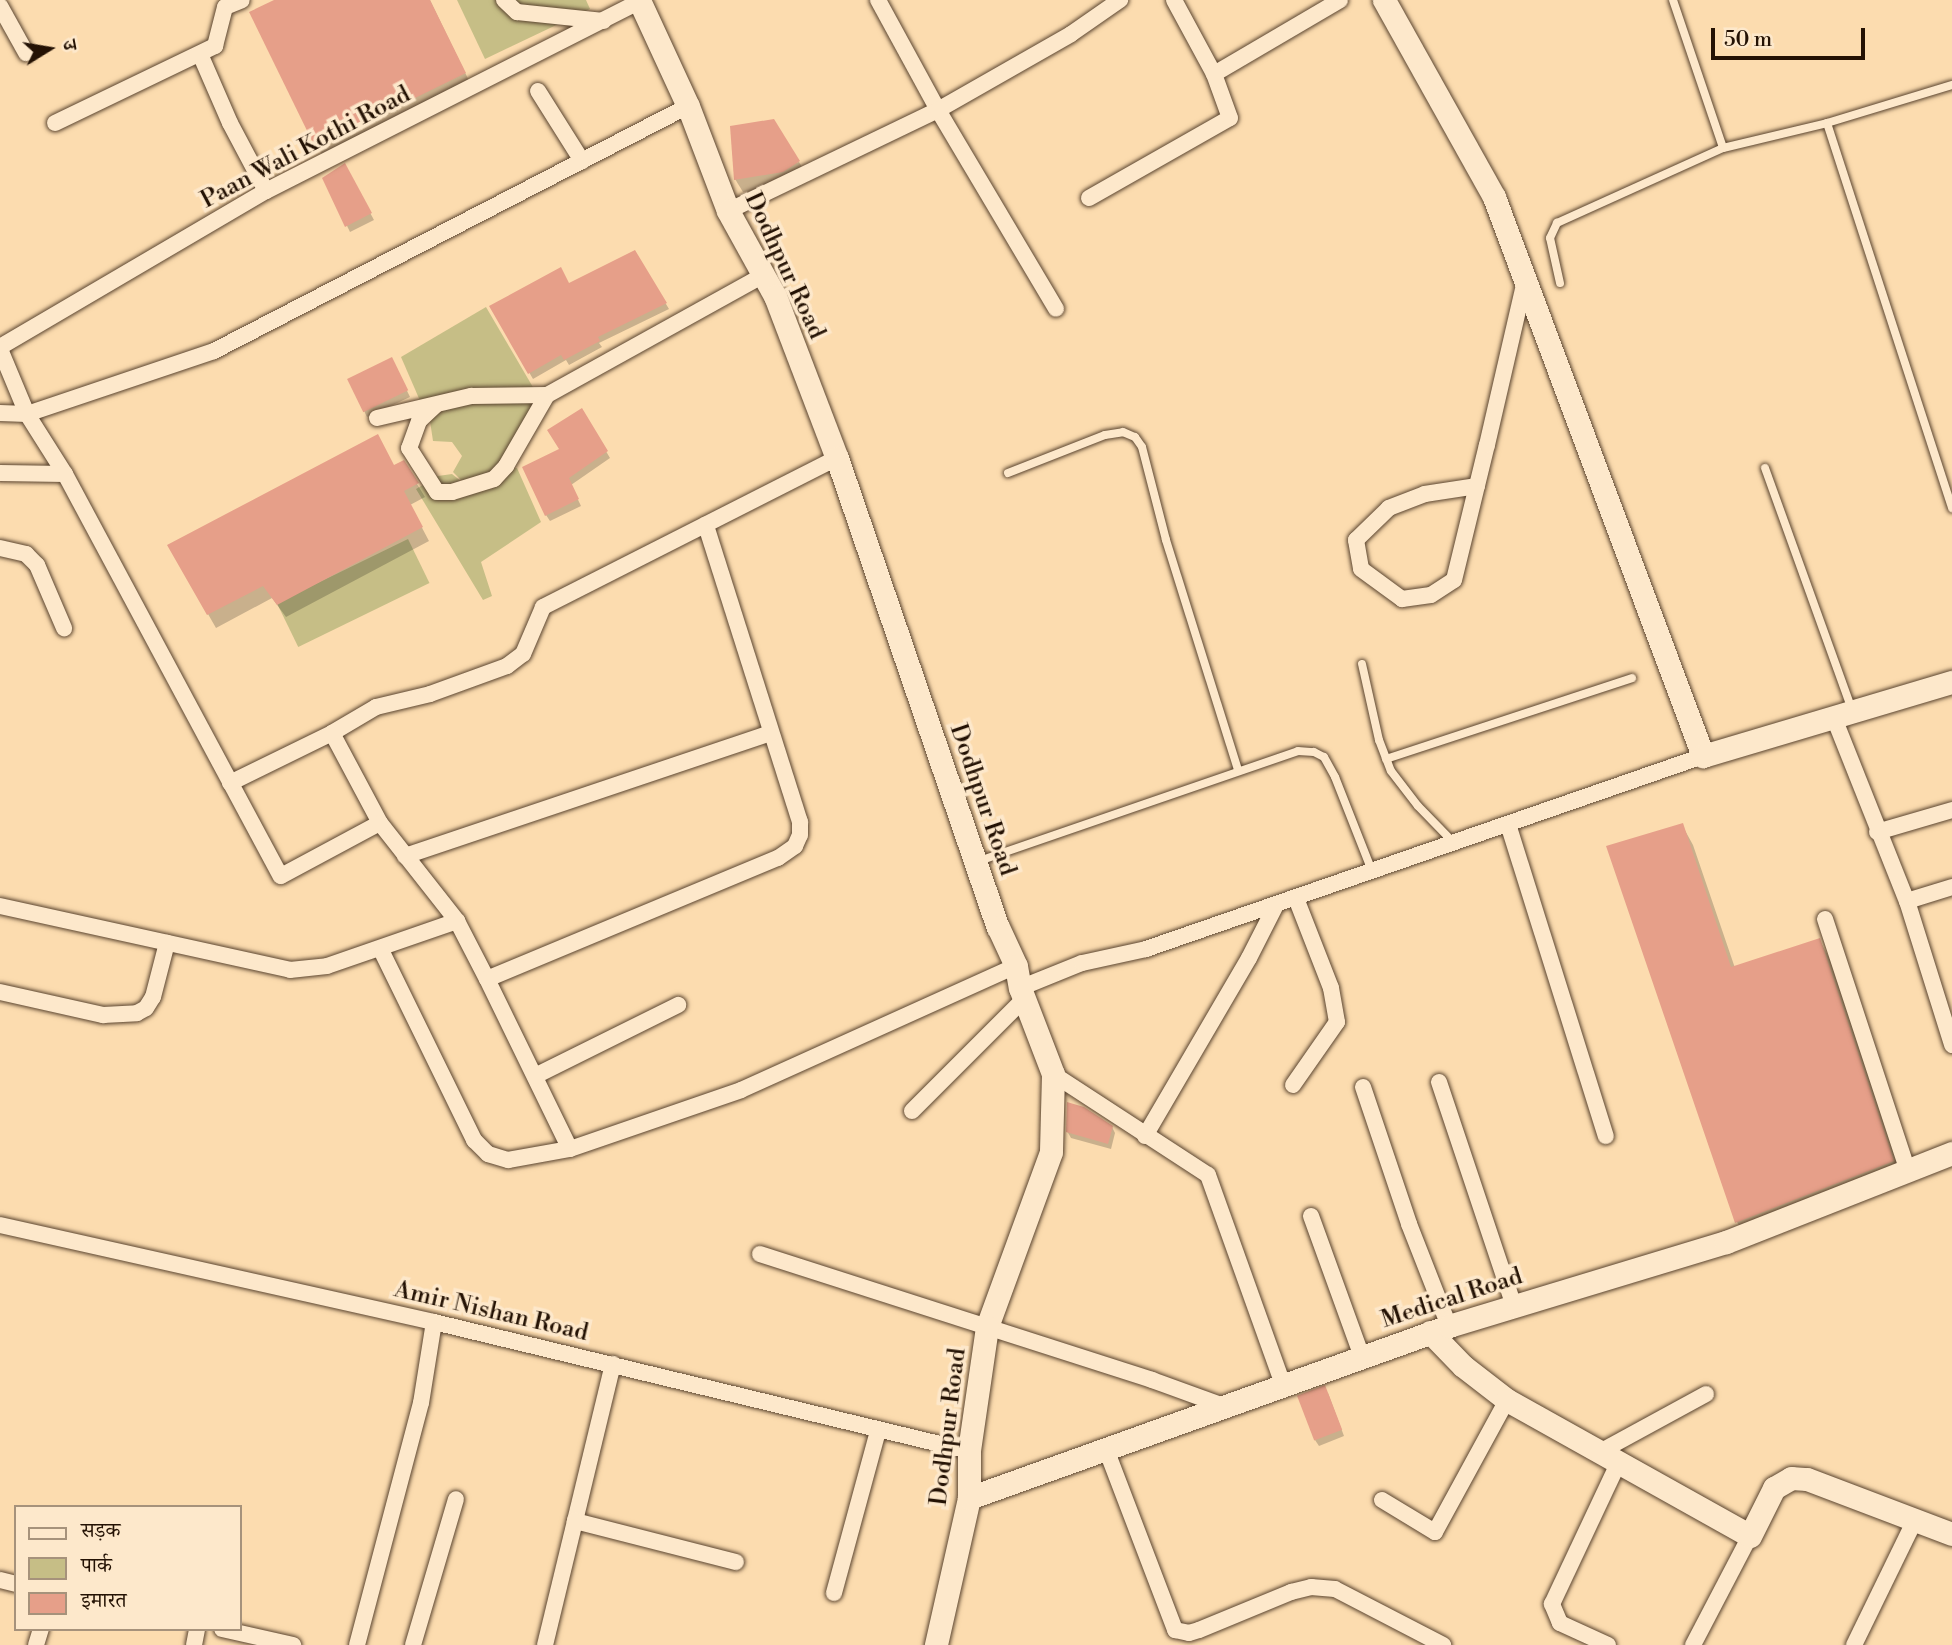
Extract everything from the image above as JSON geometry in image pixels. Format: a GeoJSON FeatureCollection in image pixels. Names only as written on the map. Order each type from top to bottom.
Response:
{"type":"FeatureCollection","features":[{"type":"Feature","properties":{"kind":"street"},"geometry":{"type":"LineString","coordinates":[[55,123],[215,46],[225,7],[242,0]]}},
{"type":"Feature","properties":{"kind":"street"},"geometry":{"type":"LineString","coordinates":[[505,0],[517,12],[604,21]]}},
{"type":"Feature","properties":{"kind":"street"},"geometry":{"type":"LineString","coordinates":[[878,0],[938,110],[1056,309]]}},
{"type":"Feature","properties":{"kind":"street"},"geometry":{"type":"LineString","coordinates":[[728,211],[938,110],[1071,34],[1120,0]]}},
{"type":"Feature","properties":{"kind":"street"},"geometry":{"type":"LineString","coordinates":[[1089,198],[1230,118],[1214,74],[1174,0]]}},
{"type":"Feature","properties":{"kind":"street"},"geometry":{"type":"LineString","coordinates":[[1214,74],[1340,0]]}},
{"type":"Feature","properties":{"kind":"street"},"geometry":{"type":"LineString","coordinates":[[1384,0],[1493,197],[1703,756]]}},
{"type":"Feature","properties":{"kind":"street","name":"Paan Wali Kothi Road"},"geometry":{"type":"LineString","coordinates":[[0,348],[266,191],[639,1]]}},
{"type":"Feature","properties":{"kind":"street","name":"Dodhpur Road"},"geometry":{"type":"LineString","coordinates":[[639,1],[688,106],[728,211],[765,274],[838,458],[998,926],[1016,965],[1022,994],[1053,1074],[1051,1152],[987,1327],[969,1451],[970,1498],[936,1645]]}},
{"type":"Feature","properties":{"kind":"street"},"geometry":{"type":"LineString","coordinates":[[0,6],[26,53]]}},
{"type":"Feature","properties":{"kind":"street"},"geometry":{"type":"LineString","coordinates":[[200,54],[230,123],[266,191]]}},
{"type":"Feature","properties":{"kind":"street"},"geometry":{"type":"LineString","coordinates":[[538,91],[582,161]]}},
{"type":"Feature","properties":{"kind":"street"},"geometry":{"type":"LineString","coordinates":[[0,413],[27,414],[214,351],[688,106]]}},
{"type":"Feature","properties":{"kind":"street"},"geometry":{"type":"LineString","coordinates":[[377,418],[471,396],[547,395],[765,274]]}},
{"type":"Feature","properties":{"kind":"street"},"geometry":{"type":"LineString","coordinates":[[1477,486],[1425,494],[1388,508],[1356,540],[1362,569],[1402,598],[1432,595],[1454,580],[1477,486],[1525,281]]}},
{"type":"Feature","properties":{"kind":"street"},"geometry":{"type":"LineString","coordinates":[[0,348],[27,414],[65,474],[281,876],[380,822]]}},
{"type":"Feature","properties":{"kind":"street"},"geometry":{"type":"LineString","coordinates":[[438,404],[419,421],[409,449],[436,492],[452,492],[478,486],[500,472],[547,395]]}},
{"type":"Feature","properties":{"kind":"street"},"geometry":{"type":"LineString","coordinates":[[230,783],[332,733],[376,707],[430,694],[507,666],[523,654],[543,607],[838,458]]}},
{"type":"Feature","properties":{"kind":"street"},"geometry":{"type":"LineString","coordinates":[[0,473],[65,474]]}},
{"type":"Feature","properties":{"kind":"street"},"geometry":{"type":"LineString","coordinates":[[487,979],[778,858],[795,846],[800,835],[800,822],[706,524]]}},
{"type":"Feature","properties":{"kind":"street"},"geometry":{"type":"LineString","coordinates":[[0,548],[26,554],[37,565],[64,628]]}},
{"type":"Feature","properties":{"kind":"street"},"geometry":{"type":"LineString","coordinates":[[912,1111],[1022,994],[1082,963],[1146,949],[1703,756],[1952,682]]}},
{"type":"Feature","properties":{"kind":"street"},"geometry":{"type":"LineString","coordinates":[[1844,715],[1877,832],[1906,901],[1952,1045]]}},
{"type":"Feature","properties":{"kind":"street"},"geometry":{"type":"LineString","coordinates":[[332,733],[380,822],[457,921],[570,1149]]}},
{"type":"Feature","properties":{"kind":"street"},"geometry":{"type":"LineString","coordinates":[[405,856],[771,733]]}},
{"type":"Feature","properties":{"kind":"street"},"geometry":{"type":"LineString","coordinates":[[1877,832],[1952,810]]}},
{"type":"Feature","properties":{"kind":"street"},"geometry":{"type":"LineString","coordinates":[[1508,824],[1606,1136]]}},
{"type":"Feature","properties":{"kind":"street"},"geometry":{"type":"LineString","coordinates":[[1906,901],[1952,887]]}},
{"type":"Feature","properties":{"kind":"street"},"geometry":{"type":"LineString","coordinates":[[1293,1085],[1337,1022],[1331,988],[1296,898]]}},
{"type":"Feature","properties":{"kind":"street"},"geometry":{"type":"LineString","coordinates":[[1145,1136],[1249,958],[1276,905]]}},
{"type":"Feature","properties":{"kind":"street"},"geometry":{"type":"LineString","coordinates":[[0,906],[290,970],[327,966],[381,950],[457,921]]}},
{"type":"Feature","properties":{"kind":"street"},"geometry":{"type":"LineString","coordinates":[[1825,919],[1908,1171]]}},
{"type":"Feature","properties":{"kind":"street"},"geometry":{"type":"LineString","coordinates":[[0,992],[103,1015],[137,1013],[146,1008],[153,997],[167,943]]}},
{"type":"Feature","properties":{"kind":"street"},"geometry":{"type":"LineString","coordinates":[[381,950],[474,1140],[488,1154],[508,1160],[570,1149],[741,1090],[1016,965]]}},
{"type":"Feature","properties":{"kind":"street"},"geometry":{"type":"LineString","coordinates":[[534,1076],[678,1005]]}},
{"type":"Feature","properties":{"kind":"street"},"geometry":{"type":"LineString","coordinates":[[1053,1074],[1208,1175],[1283,1384]]}},
{"type":"Feature","properties":{"kind":"street"},"geometry":{"type":"LineString","coordinates":[[1439,1082],[1514,1306]]}},
{"type":"Feature","properties":{"kind":"street"},"geometry":{"type":"LineString","coordinates":[[1363,1087],[1409,1224],[1439,1329],[1463,1366],[1507,1400],[1750,1536]]}},
{"type":"Feature","properties":{"kind":"street","name":"Medical Road"},"geometry":{"type":"LineString","coordinates":[[970,1498],[1439,1329],[1726,1242],[1952,1153]]}},
{"type":"Feature","properties":{"kind":"street"},"geometry":{"type":"LineString","coordinates":[[1311,1216],[1362,1357]]}},
{"type":"Feature","properties":{"kind":"street","name":"Amir Nishan Road"},"geometry":{"type":"LineString","coordinates":[[0,1226],[433,1322],[969,1451]]}},
{"type":"Feature","properties":{"kind":"street"},"geometry":{"type":"LineString","coordinates":[[761,1254],[1224,1406]]}},
{"type":"Feature","properties":{"kind":"street"},"geometry":{"type":"LineString","coordinates":[[358,1645],[421,1403],[433,1322]]}},
{"type":"Feature","properties":{"kind":"street"},"geometry":{"type":"LineString","coordinates":[[545,1645],[613,1364]]}},
{"type":"Feature","properties":{"kind":"street"},"geometry":{"type":"LineString","coordinates":[[1598,1453],[1706,1394]]}},
{"type":"Feature","properties":{"kind":"street"},"geometry":{"type":"LineString","coordinates":[[1382,1500],[1435,1532],[1507,1400]]}},
{"type":"Feature","properties":{"kind":"street"},"geometry":{"type":"LineString","coordinates":[[834,1593],[878,1431]]}},
{"type":"Feature","properties":{"kind":"street"},"geometry":{"type":"LineString","coordinates":[[1105,1449],[1175,1630],[1189,1633],[1199,1630],[1291,1592],[1311,1587],[1335,1589],[1443,1645]]}},
{"type":"Feature","properties":{"kind":"street"},"geometry":{"type":"LineString","coordinates":[[1608,1645],[1560,1623],[1552,1604],[1618,1464]]}},
{"type":"Feature","properties":{"kind":"street"},"geometry":{"type":"LineString","coordinates":[[1693,1645],[1774,1488],[1791,1478],[1807,1479],[1952,1534]]}},
{"type":"Feature","properties":{"kind":"street"},"geometry":{"type":"LineString","coordinates":[[413,1645],[456,1499]]}},
{"type":"Feature","properties":{"kind":"street"},"geometry":{"type":"LineString","coordinates":[[1854,1645],[1915,1520]]}},
{"type":"Feature","properties":{"kind":"street"},"geometry":{"type":"LineString","coordinates":[[575,1521],[736,1562]]}},
{"type":"Feature","properties":{"kind":"street"},"geometry":{"type":"LineString","coordinates":[[231,1631],[293,1645]]}},
{"type":"Feature","properties":{"kind":"lane"},"geometry":{"type":"LineString","coordinates":[[1674,0],[1723,148]]}},
{"type":"Feature","properties":{"kind":"lane"},"geometry":{"type":"LineString","coordinates":[[1560,283],[1550,238],[1558,223],[1723,148],[1827,123],[1952,85]]}},
{"type":"Feature","properties":{"kind":"lane"},"geometry":{"type":"LineString","coordinates":[[1827,123],[1952,508]]}},
{"type":"Feature","properties":{"kind":"lane"},"geometry":{"type":"LineString","coordinates":[[1008,473],[1105,435],[1123,432],[1135,437],[1142,447],[1166,540],[1238,771]]}},
{"type":"Feature","properties":{"kind":"lane"},"geometry":{"type":"LineString","coordinates":[[1765,468],[1844,715]]}},
{"type":"Feature","properties":{"kind":"lane"},"geometry":{"type":"LineString","coordinates":[[1362,664],[1391,771],[1418,806],[1454,843]]}},
{"type":"Feature","properties":{"kind":"lane"},"geometry":{"type":"LineString","coordinates":[[1387,758],[1632,678]]}},
{"type":"Feature","properties":{"kind":"lane"},"geometry":{"type":"LineString","coordinates":[[976,862],[1298,751],[1314,752],[1324,757],[1372,871]]}},
{"type":"Feature","properties":{"kind":"green space"},"geometry":{"type":"Polygon","coordinates":[[[457,0],[586,0],[590,9],[485,59],[457,0]]]}},
{"type":"Feature","properties":{"kind":"green space"},"geometry":{"type":"Polygon","coordinates":[[[486,307],[534,389],[421,403],[401,357],[486,307]]]}},
{"type":"Feature","properties":{"kind":"green space"},"geometry":{"type":"Polygon","coordinates":[[[469,403],[537,403],[507,469],[517,468],[541,522],[481,562],[492,596],[483,600],[416,489],[438,476],[452,474],[466,485],[453,472],[462,456],[452,442],[433,441],[430,421],[444,408],[469,403]]]}},
{"type":"Feature","properties":{"kind":"green space"},"geometry":{"type":"Polygon","coordinates":[[[408,539],[429,583],[298,647],[277,603],[408,539]]]}},
{"type":"Feature","properties":{"kind":"building"},"geometry":{"type":"Polygon","coordinates":[[[274,0],[430,0],[466,73],[315,147],[249,12],[274,0]]]}},
{"type":"Feature","properties":{"kind":"building"},"geometry":{"type":"Polygon","coordinates":[[[774,119],[800,161],[783,172],[734,180],[730,126],[774,119]]]}},
{"type":"Feature","properties":{"kind":"building"},"geometry":{"type":"Polygon","coordinates":[[[345,163],[372,213],[345,227],[322,178],[345,163]]]}},
{"type":"Feature","properties":{"kind":"building"},"geometry":{"type":"Polygon","coordinates":[[[635,250],[667,303],[598,337],[600,341],[564,360],[561,355],[528,374],[489,306],[561,267],[569,283],[635,250]]]}},
{"type":"Feature","properties":{"kind":"building"},"geometry":{"type":"Polygon","coordinates":[[[392,357],[408,390],[363,412],[347,379],[392,357]]]}},
{"type":"Feature","properties":{"kind":"building"},"geometry":{"type":"Polygon","coordinates":[[[582,408],[608,451],[569,478],[579,499],[545,516],[522,467],[559,449],[547,430],[582,408]]]}},
{"type":"Feature","properties":{"kind":"building"},"geometry":{"type":"Polygon","coordinates":[[[378,434],[394,465],[404,460],[419,483],[404,491],[423,527],[277,605],[263,586],[207,615],[167,545],[378,434]]]}},
{"type":"Feature","properties":{"kind":"building"},"geometry":{"type":"Polygon","coordinates":[[[1683,823],[1731,967],[1820,938],[1894,1161],[1735,1223],[1606,846],[1683,823]]]}},
{"type":"Feature","properties":{"kind":"building"},"geometry":{"type":"Polygon","coordinates":[[[1067,1102],[1084,1107],[1113,1126],[1108,1144],[1066,1132],[1067,1102]]]}},
{"type":"Feature","properties":{"kind":"building"},"geometry":{"type":"Polygon","coordinates":[[[1325,1385],[1342,1430],[1314,1441],[1297,1396],[1325,1385]]]}}]}
